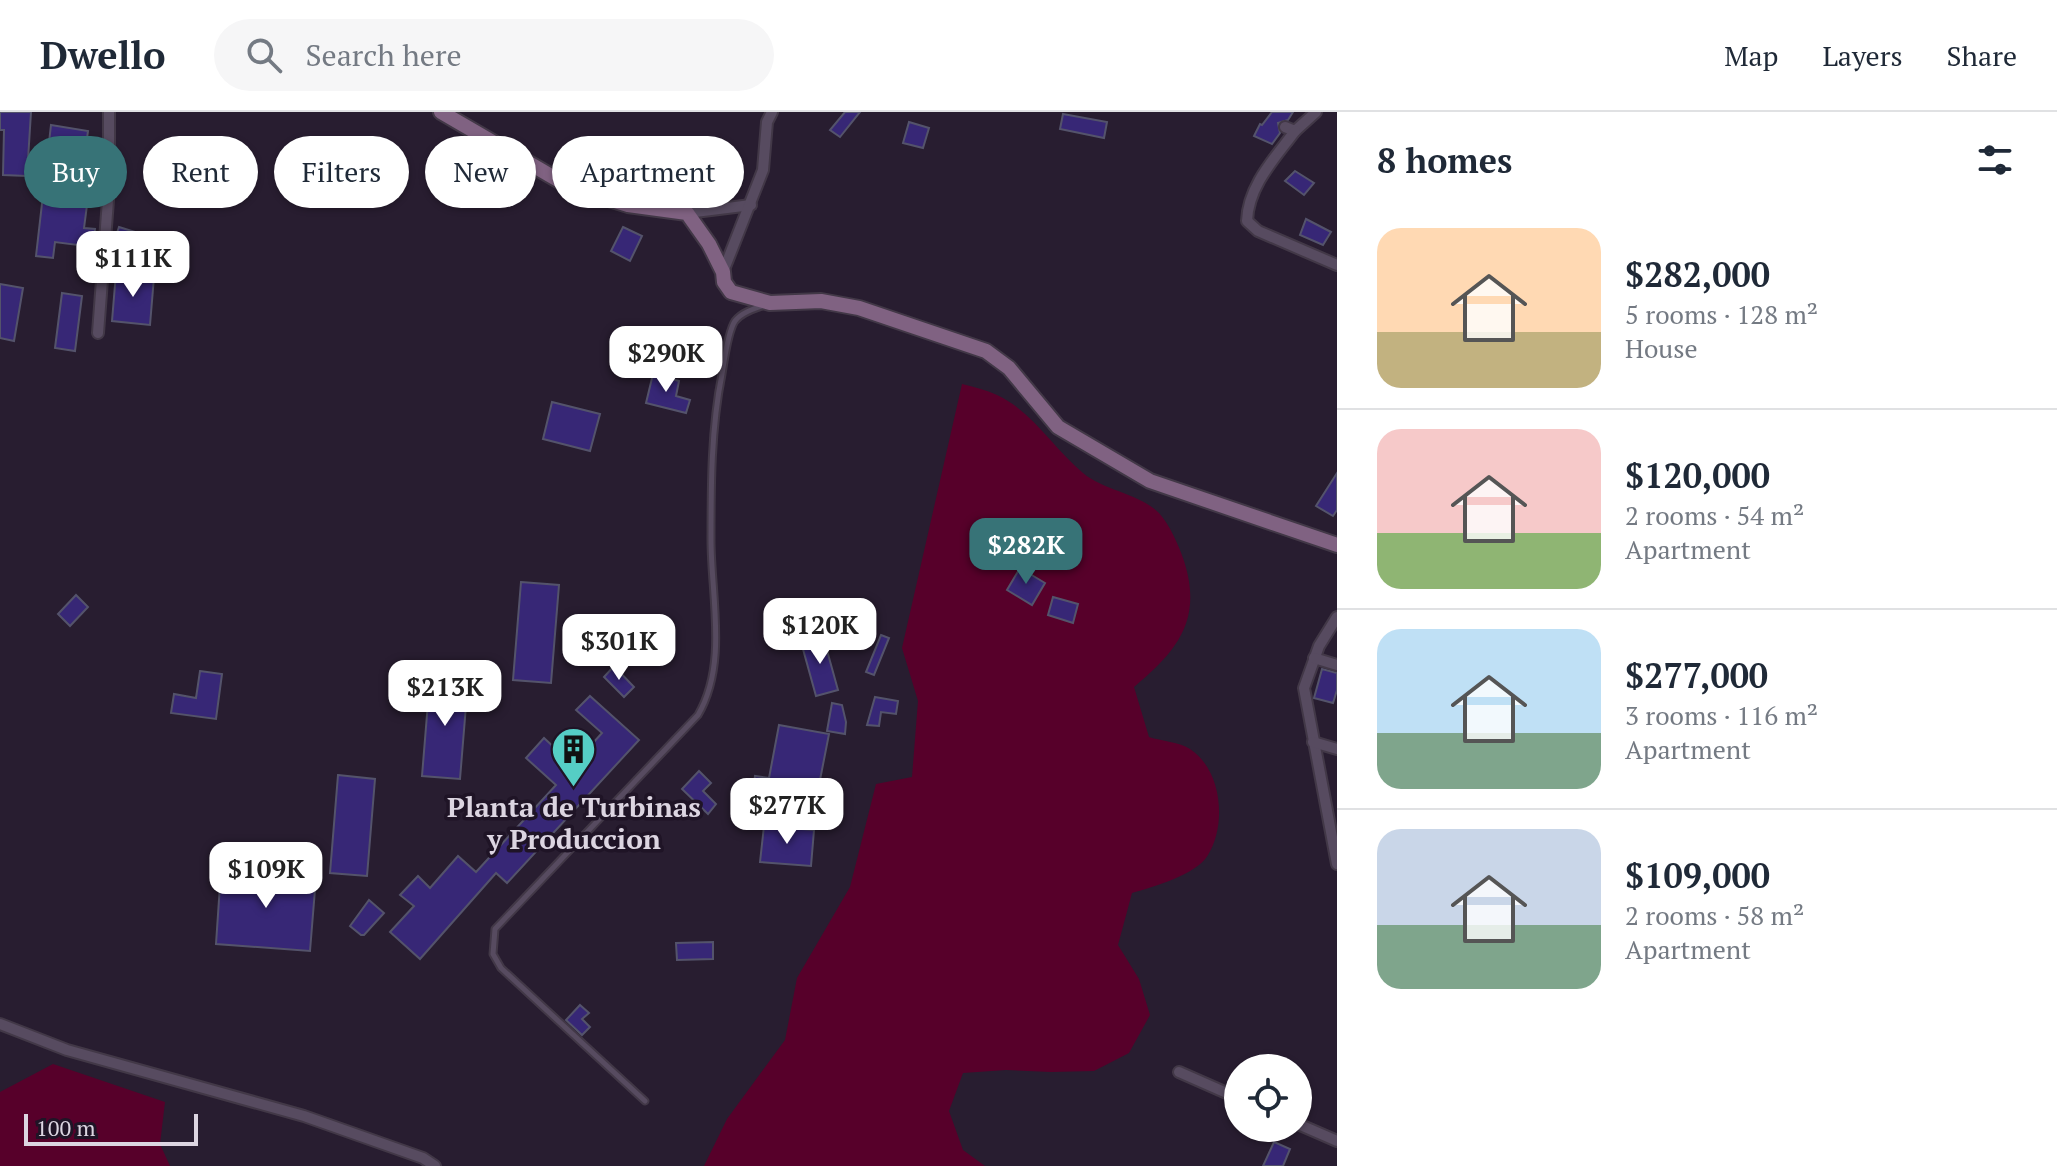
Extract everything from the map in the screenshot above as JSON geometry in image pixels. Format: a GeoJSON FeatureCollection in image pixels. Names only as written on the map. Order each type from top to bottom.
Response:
{"type":"FeatureCollection","features":[{"type":"Feature","properties":{"kind":"street"},"geometry":{"type":"LineString","coordinates":[[98,333],[109,187],[109,112]]}},
{"type":"Feature","properties":{"kind":"street"},"geometry":{"type":"LineString","coordinates":[[441,112],[570,187],[628,205],[687,213],[751,205]]}},
{"type":"Feature","properties":{"kind":"street"},"geometry":{"type":"LineString","coordinates":[[723,272],[763,170],[767,122],[772,112]]}},
{"type":"Feature","properties":{"kind":"street"},"geometry":{"type":"LineString","coordinates":[[1316,112],[1290,129],[1260,179],[1250,203],[1247,221],[1258,231],[1337,265]]}},
{"type":"Feature","properties":{"kind":"street"},"geometry":{"type":"LineString","coordinates":[[687,213],[709,244],[731,292],[770,303],[821,301],[859,308],[986,351],[1009,368],[1058,427],[1150,481],[1337,545]]}},
{"type":"Feature","properties":{"kind":"street"},"geometry":{"type":"LineString","coordinates":[[1337,617],[1319,646],[1304,688],[1334,834],[1337,864]]}},
{"type":"Feature","properties":{"kind":"street"},"geometry":{"type":"LineString","coordinates":[[1314,658],[1337,665]]}},
{"type":"Feature","properties":{"kind":"street"},"geometry":{"type":"LineString","coordinates":[[1313,742],[1337,749]]}},
{"type":"Feature","properties":{"kind":"street"},"geometry":{"type":"LineString","coordinates":[[0,1024],[67,1050],[304,1116],[423,1158],[435,1166]]}},
{"type":"Feature","properties":{"kind":"street"},"geometry":{"type":"LineString","coordinates":[[1179,1072],[1224,1092]]}},
{"type":"Feature","properties":{"kind":"street"},"geometry":{"type":"LineString","coordinates":[[1312,1130],[1337,1141]]}},
{"type":"Feature","properties":{"kind":"lane"},"geometry":{"type":"LineString","coordinates":[[645,1101],[501,968],[493,954],[495,929],[698,715],[709,696],[714,646],[711,540],[714,417],[735,321],[748,311],[770,303]]}},
{"type":"Feature","properties":{"kind":"shaded area"},"geometry":{"type":"Polygon","coordinates":[[[962,384],[1010,402],[1032,420],[1083,473],[1151,507],[1170,530],[1182,555],[1189,582],[1188,617],[1174,647],[1134,687],[1149,737],[1190,749],[1209,770],[1218,798],[1218,828],[1214,842],[1208,855],[1194,869],[1132,893],[1118,945],[1139,979],[1150,1015],[1129,1053],[1094,1071],[963,1073],[949,1111],[963,1150],[985,1166],[704,1166],[727,1119],[785,1040],[797,978],[850,887],[876,784],[912,777],[918,701],[902,648],[962,384]]]}},
{"type":"Feature","properties":{"kind":"shaded area"},"geometry":{"type":"Polygon","coordinates":[[[53,1064],[165,1102],[160,1144],[170,1166],[0,1166],[0,1092],[53,1064]]]}},
{"type":"Feature","properties":{"kind":"building"},"geometry":{"type":"Polygon","coordinates":[[[0,112],[31,112],[30,136],[24,136],[24,176],[3,175],[4,130],[0,130],[0,112]]]}},
{"type":"Feature","properties":{"kind":"building"},"geometry":{"type":"Polygon","coordinates":[[[845,112],[860,112],[840,137],[830,130],[845,112]]]}},
{"type":"Feature","properties":{"kind":"building"},"geometry":{"type":"Polygon","coordinates":[[[1272,112],[1293,112],[1288,120],[1278,123],[1280,133],[1272,144],[1254,136],[1272,112]]]}},
{"type":"Feature","properties":{"kind":"building"},"geometry":{"type":"Polygon","coordinates":[[[1063,114],[1107,122],[1104,138],[1060,129],[1063,114]]]}},
{"type":"Feature","properties":{"kind":"building"},"geometry":{"type":"Polygon","coordinates":[[[909,122],[929,128],[923,148],[903,143],[909,122]]]}},
{"type":"Feature","properties":{"kind":"building"},"geometry":{"type":"Polygon","coordinates":[[[51,125],[88,131],[87,136],[50,136],[51,125]]]}},
{"type":"Feature","properties":{"kind":"building"},"geometry":{"type":"Polygon","coordinates":[[[1295,171],[1314,183],[1304,195],[1285,181],[1295,171]]]}},
{"type":"Feature","properties":{"kind":"building"},"geometry":{"type":"Polygon","coordinates":[[[41,208],[87,208],[84,228],[95,229],[93,247],[55,242],[53,258],[36,256],[41,208]]]}},
{"type":"Feature","properties":{"kind":"building"},"geometry":{"type":"Polygon","coordinates":[[[1306,219],[1331,232],[1323,245],[1300,235],[1306,219]]]}},
{"type":"Feature","properties":{"kind":"building"},"geometry":{"type":"Polygon","coordinates":[[[119,227],[138,233],[131,254],[112,248],[119,227]]]}},
{"type":"Feature","properties":{"kind":"building"},"geometry":{"type":"Polygon","coordinates":[[[623,227],[642,236],[630,261],[611,251],[623,227]]]}},
{"type":"Feature","properties":{"kind":"building"},"geometry":{"type":"Polygon","coordinates":[[[116,273],[154,277],[150,325],[112,321],[116,273]]]}},
{"type":"Feature","properties":{"kind":"building"},"geometry":{"type":"Polygon","coordinates":[[[0,284],[23,288],[14,341],[0,338],[0,284]]]}},
{"type":"Feature","properties":{"kind":"building"},"geometry":{"type":"Polygon","coordinates":[[[62,293],[82,296],[75,351],[55,348],[62,293]]]}},
{"type":"Feature","properties":{"kind":"building"},"geometry":{"type":"Polygon","coordinates":[[[653,374],[679,381],[676,396],[690,400],[686,413],[646,403],[653,374]]]}},
{"type":"Feature","properties":{"kind":"building"},"geometry":{"type":"Polygon","coordinates":[[[552,402],[600,414],[590,451],[543,439],[552,402]]]}},
{"type":"Feature","properties":{"kind":"building"},"geometry":{"type":"Polygon","coordinates":[[[1337,473],[1337,510],[1333,516],[1316,506],[1337,473]]]}},
{"type":"Feature","properties":{"kind":"building"},"geometry":{"type":"Polygon","coordinates":[[[1026,539],[1045,544],[1041,560],[1023,556],[1026,539]]]}},
{"type":"Feature","properties":{"kind":"building"},"geometry":{"type":"Polygon","coordinates":[[[1020,568],[1045,583],[1032,605],[1007,590],[1020,568]]]}},
{"type":"Feature","properties":{"kind":"building"},"geometry":{"type":"Polygon","coordinates":[[[521,582],[559,585],[551,683],[513,680],[521,582]]]}},
{"type":"Feature","properties":{"kind":"building"},"geometry":{"type":"Polygon","coordinates":[[[76,595],[88,607],[70,626],[58,614],[76,595]]]}},
{"type":"Feature","properties":{"kind":"building"},"geometry":{"type":"Polygon","coordinates":[[[1053,597],[1078,604],[1073,623],[1048,615],[1053,597]]]}},
{"type":"Feature","properties":{"kind":"building"},"geometry":{"type":"Polygon","coordinates":[[[881,635],[889,638],[874,675],[866,672],[881,635]]]}},
{"type":"Feature","properties":{"kind":"building"},"geometry":{"type":"Polygon","coordinates":[[[823,636],[838,690],[816,696],[801,642],[823,636]]]}},
{"type":"Feature","properties":{"kind":"building"},"geometry":{"type":"Polygon","coordinates":[[[614,666],[634,687],[624,697],[604,677],[614,666]]]}},
{"type":"Feature","properties":{"kind":"building"},"geometry":{"type":"Polygon","coordinates":[[[1322,669],[1337,673],[1333,703],[1314,698],[1322,669]]]}},
{"type":"Feature","properties":{"kind":"building"},"geometry":{"type":"Polygon","coordinates":[[[200,671],[222,674],[216,719],[171,713],[174,694],[196,698],[200,671]]]}},
{"type":"Feature","properties":{"kind":"building"},"geometry":{"type":"Polygon","coordinates":[[[430,678],[468,681],[460,779],[422,776],[430,678]]]}},
{"type":"Feature","properties":{"kind":"building","name":"Planta de Turbinas y Produccion"},"geometry":{"type":"Polygon","coordinates":[[[590,696],[639,740],[507,883],[496,873],[420,959],[390,932],[414,906],[400,895],[418,876],[430,888],[458,856],[476,872],[556,785],[526,758],[544,738],[573,765],[602,733],[576,710],[590,696]]]}},
{"type":"Feature","properties":{"kind":"building"},"geometry":{"type":"Polygon","coordinates":[[[875,697],[898,701],[896,714],[881,712],[879,726],[867,725],[875,697]]]}},
{"type":"Feature","properties":{"kind":"building"},"geometry":{"type":"Polygon","coordinates":[[[832,703],[842,705],[845,734],[827,731],[832,703]]]}},
{"type":"Feature","properties":{"kind":"building"},"geometry":{"type":"Polygon","coordinates":[[[779,725],[829,734],[819,785],[827,786],[824,807],[752,798],[755,776],[769,778],[779,725]]]}},
{"type":"Feature","properties":{"kind":"building"},"geometry":{"type":"Polygon","coordinates":[[[699,771],[711,783],[703,791],[716,804],[708,814],[682,789],[699,771]]]}},
{"type":"Feature","properties":{"kind":"building"},"geometry":{"type":"Polygon","coordinates":[[[338,775],[375,779],[367,876],[330,873],[338,775]]]}},
{"type":"Feature","properties":{"kind":"building"},"geometry":{"type":"Polygon","coordinates":[[[764,826],[814,830],[811,866],[760,862],[764,826]]]}},
{"type":"Feature","properties":{"kind":"building"},"geometry":{"type":"Polygon","coordinates":[[[221,870],[316,877],[310,951],[216,944],[221,870]]]}},
{"type":"Feature","properties":{"kind":"building"},"geometry":{"type":"Polygon","coordinates":[[[369,900],[384,913],[361,935],[350,926],[369,900]]]}},
{"type":"Feature","properties":{"kind":"building"},"geometry":{"type":"Polygon","coordinates":[[[713,942],[713,959],[677,960],[676,943],[713,942]]]}},
{"type":"Feature","properties":{"kind":"building"},"geometry":{"type":"Polygon","coordinates":[[[580,1005],[589,1013],[582,1019],[590,1027],[582,1035],[566,1020],[580,1005]]]}},
{"type":"Feature","properties":{"kind":"building"},"geometry":{"type":"Polygon","coordinates":[[[1274,1142],[1290,1149],[1283,1166],[1263,1166],[1274,1142]]]}},
{"type":"Feature","properties":{"kind":"place","name":"Planta de Turbinas y Produccion"},"geometry":{"type":"Point","coordinates":[574,788]}}]}
